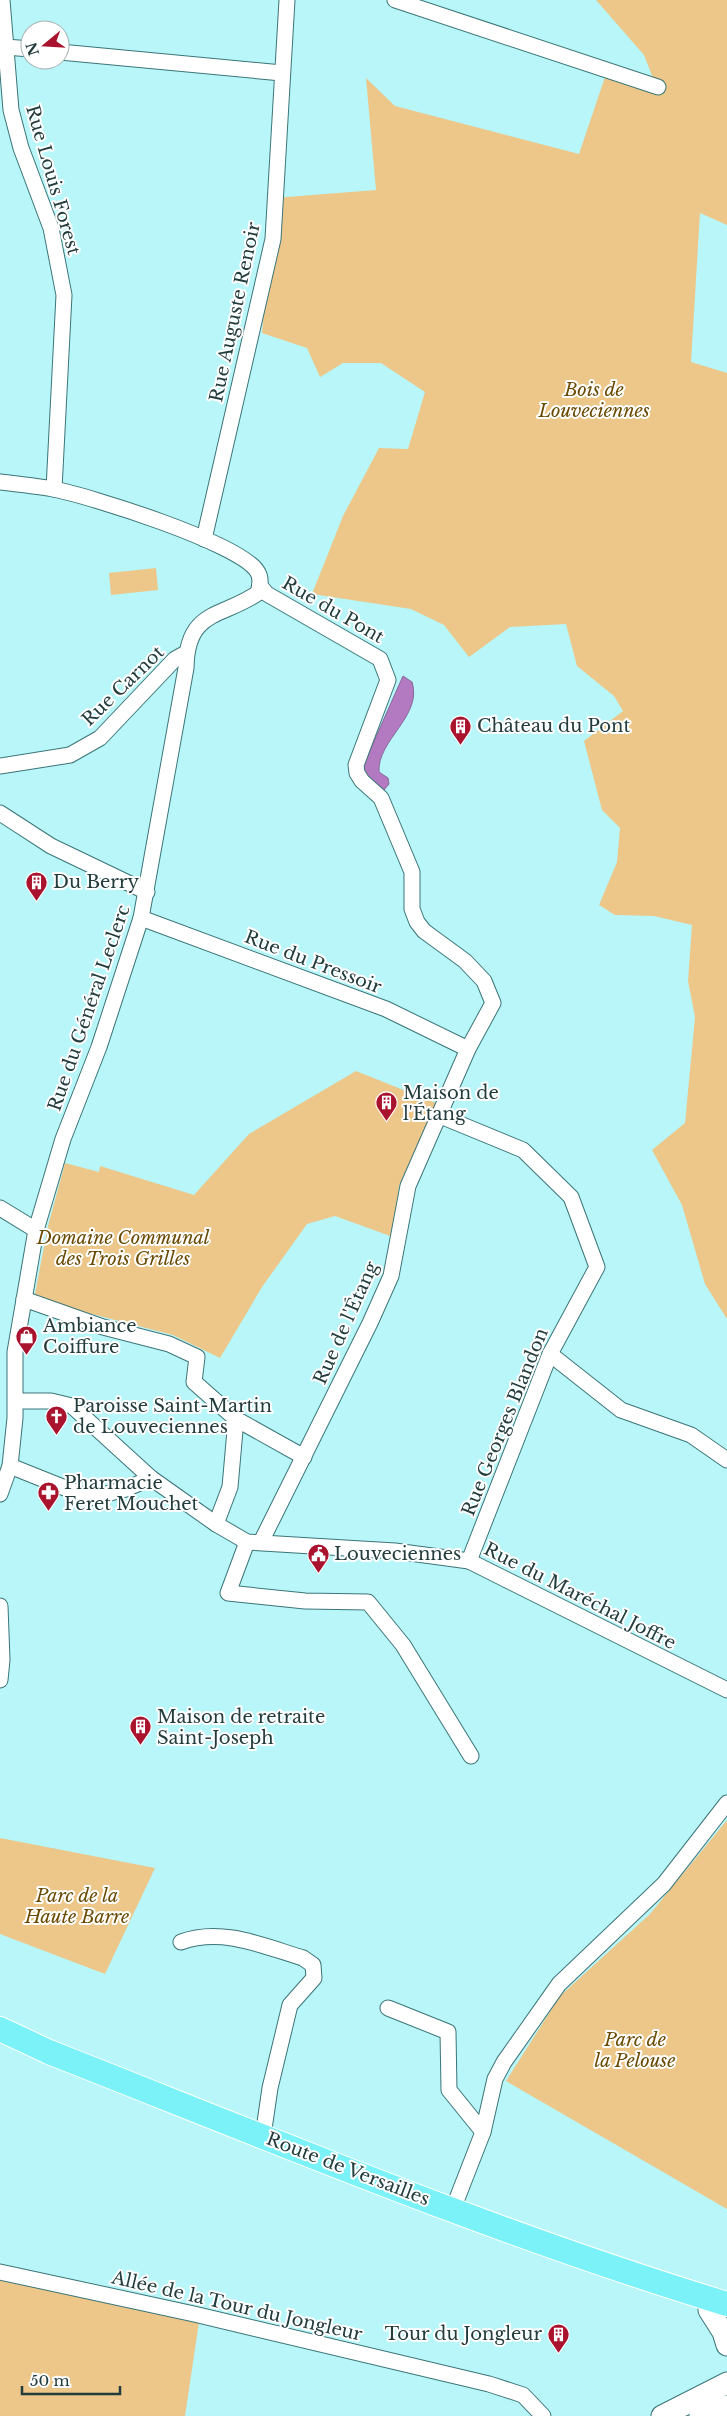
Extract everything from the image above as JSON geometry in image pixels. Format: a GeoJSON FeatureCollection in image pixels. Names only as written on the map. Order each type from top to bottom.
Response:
{"type":"FeatureCollection","features":[{"type":"Feature","properties":{"kind":"main road","name":"Route de Versailles"},"geometry":{"type":"LineString","coordinates":[[0,2029],[49,2052],[263,2136],[453,2209],[649,2281],[721,2311]]}},
{"type":"Feature","properties":{"kind":"main road","name":"Route de Versailles"},"geometry":{"type":"LineString","coordinates":[[0,2038],[49,2052]]}},
{"type":"Feature","properties":{"kind":"main road"},"geometry":{"type":"LineString","coordinates":[[721,2311],[723,2332],[727,2345]]}},
{"type":"Feature","properties":{"kind":"main road"},"geometry":{"type":"LineString","coordinates":[[682,2416],[723,2389],[727,2370]]}},
{"type":"Feature","properties":{"kind":"main road"},"geometry":{"type":"LineString","coordinates":[[662,2416],[723,2389]]}},
{"type":"Feature","properties":{"kind":"main road"},"geometry":{"type":"LineString","coordinates":[[700,2416],[727,2406]]}},
{"type":"Feature","properties":{"kind":"street","name":"Rue Louis Forest"},"geometry":{"type":"LineString","coordinates":[[2,0],[11,110],[21,148],[51,228],[64,295],[54,489]]}},
{"type":"Feature","properties":{"kind":"street","name":"Rue Auguste Renoir"},"geometry":{"type":"LineString","coordinates":[[204,539],[273,239],[287,0]]}},
{"type":"Feature","properties":{"kind":"street"},"geometry":{"type":"LineString","coordinates":[[395,0],[658,87]]}},
{"type":"Feature","properties":{"kind":"street"},"geometry":{"type":"LineString","coordinates":[[6,47],[20,48]]}},
{"type":"Feature","properties":{"kind":"street"},"geometry":{"type":"LineString","coordinates":[[70,53],[282,73]]}},
{"type":"Feature","properties":{"kind":"street"},"geometry":{"type":"LineString","coordinates":[[0,482],[54,489],[106,503],[204,539],[242,556],[257,571],[260,586]]}},
{"type":"Feature","properties":{"kind":"street","name":"Rue du Général Leclerc"},"geometry":{"type":"LineString","coordinates":[[0,1494],[10,1466],[16,1401],[15,1352],[36,1230],[63,1139],[99,1047],[141,918],[186,668],[186,653],[194,632],[201,623],[216,612],[258,593],[260,586]]}},
{"type":"Feature","properties":{"kind":"street","name":"Rue du Pont"},"geometry":{"type":"LineString","coordinates":[[260,586],[268,594],[380,659],[388,680],[356,765],[357,773],[362,781],[380,798],[412,872],[412,909],[417,922],[424,931],[466,961],[484,981],[493,1003]]}},
{"type":"Feature","properties":{"kind":"street","name":"Rue Carnot"},"geometry":{"type":"LineString","coordinates":[[0,766],[70,755],[100,738],[176,659],[186,653]]}},
{"type":"Feature","properties":{"kind":"street"},"geometry":{"type":"LineString","coordinates":[[0,813],[51,846],[147,892]]}},
{"type":"Feature","properties":{"kind":"street","name":"Rue du Pressoir"},"geometry":{"type":"LineString","coordinates":[[141,918],[386,1009],[468,1049]]}},
{"type":"Feature","properties":{"kind":"street","name":"Rue de l'Étang"},"geometry":{"type":"LineString","coordinates":[[471,1756],[403,1646],[368,1602],[305,1600],[228,1593],[254,1542],[304,1457],[370,1323],[391,1276],[406,1192],[438,1114],[468,1049],[493,1003]]}},
{"type":"Feature","properties":{"kind":"street","name":"Rue Georges Blandon"},"geometry":{"type":"LineString","coordinates":[[438,1114],[523,1150],[571,1197],[597,1267],[550,1354],[469,1561]]}},
{"type":"Feature","properties":{"kind":"street"},"geometry":{"type":"LineString","coordinates":[[0,1208],[36,1230]]}},
{"type":"Feature","properties":{"kind":"street"},"geometry":{"type":"LineString","coordinates":[[24,1299],[104,1327],[170,1344],[197,1357],[194,1382],[236,1419],[304,1457]]}},
{"type":"Feature","properties":{"kind":"street"},"geometry":{"type":"LineString","coordinates":[[550,1354],[621,1410],[691,1435],[727,1460]]}},
{"type":"Feature","properties":{"kind":"street"},"geometry":{"type":"LineString","coordinates":[[16,1401],[51,1401],[72,1406],[151,1478],[216,1524],[254,1542]]}},
{"type":"Feature","properties":{"kind":"street"},"geometry":{"type":"LineString","coordinates":[[216,1524],[230,1488],[236,1419]]}},
{"type":"Feature","properties":{"kind":"street"},"geometry":{"type":"LineString","coordinates":[[10,1466],[90,1498],[126,1489],[151,1478]]}},
{"type":"Feature","properties":{"kind":"street","name":"Rue du Maréchal Joffre"},"geometry":{"type":"LineString","coordinates":[[254,1542],[395,1551],[469,1561],[727,1690]]}},
{"type":"Feature","properties":{"kind":"street"},"geometry":{"type":"LineString","coordinates":[[0,1606],[2,1660],[0,1680]]}},
{"type":"Feature","properties":{"kind":"street"},"geometry":{"type":"LineString","coordinates":[[453,2209],[482,2132],[495,2079],[504,2062],[559,1984],[664,1884],[727,1803]]}},
{"type":"Feature","properties":{"kind":"street"},"geometry":{"type":"LineString","coordinates":[[181,1942],[195,1937],[228,1936],[303,1958],[313,1965],[314,1978],[290,2005],[270,2088],[263,2136]]}},
{"type":"Feature","properties":{"kind":"street"},"geometry":{"type":"LineString","coordinates":[[388,2008],[448,2032],[449,2090],[482,2132]]}},
{"type":"Feature","properties":{"kind":"street","name":"Allée de la Tour du Jongleur"},"geometry":{"type":"LineString","coordinates":[[0,2272],[194,2314],[489,2384],[523,2395],[543,2416]]}},
{"type":"Feature","properties":{"kind":"green space","name":"Bois de Louveciennes"},"geometry":{"type":"Polygon","coordinates":[[[596,0],[727,0],[727,225],[700,213],[691,362],[727,373],[727,1319],[705,1284],[682,1205],[652,1150],[685,1123],[695,1017],[688,981],[692,925],[654,916],[615,915],[599,905],[617,862],[620,828],[602,810],[584,741],[623,711],[614,696],[577,666],[566,624],[510,627],[469,657],[444,625],[411,609],[312,594],[343,516],[379,448],[408,449],[425,392],[381,363],[343,363],[320,377],[307,348],[262,333],[274,198],[376,190],[366,78],[395,106],[579,154],[606,74],[658,91],[644,55],[596,0]]]}},
{"type":"Feature","properties":{"kind":"green space"},"geometry":{"type":"Polygon","coordinates":[[[156,568],[158,590],[111,595],[109,573],[156,568]]]}},
{"type":"Feature","properties":{"kind":"green space","name":"Domaine Communal des Trois Grilles"},"geometry":{"type":"Polygon","coordinates":[[[356,1071],[436,1103],[399,1186],[393,1237],[335,1216],[307,1224],[262,1287],[220,1358],[173,1335],[34,1299],[48,1226],[65,1163],[99,1172],[100,1166],[194,1195],[249,1134],[356,1071]]]}},
{"type":"Feature","properties":{"kind":"green space","name":"Parc de la Pelouse"},"geometry":{"type":"Polygon","coordinates":[[[727,1820],[727,2209],[506,2081],[560,1996],[650,1914],[727,1820]]]}},
{"type":"Feature","properties":{"kind":"green space","name":"Parc de la Haute Barre"},"geometry":{"type":"Polygon","coordinates":[[[0,1838],[155,1868],[105,1974],[0,1934],[0,1838]]]}},
{"type":"Feature","properties":{"kind":"green space"},"geometry":{"type":"Polygon","coordinates":[[[0,2279],[199,2322],[185,2416],[0,2416],[0,2279]]]}},
{"type":"Feature","properties":{"kind":"shaded area"},"geometry":{"type":"Polygon","coordinates":[[[403,676],[412,682],[414,694],[406,717],[380,760],[379,772],[388,778],[389,784],[384,790],[370,781],[363,766],[403,676]]]}},
{"type":"Feature","properties":{"kind":"place","name":"Château du Pont"},"geometry":{"type":"Point","coordinates":[461,745]}},
{"type":"Feature","properties":{"kind":"place","name":"Du Berry"},"geometry":{"type":"Point","coordinates":[37,901]}},
{"type":"Feature","properties":{"kind":"place","name":"Maison de l'Étang"},"geometry":{"type":"Point","coordinates":[387,1122]}},
{"type":"Feature","properties":{"kind":"place","name":"Ambiance Coiffure"},"geometry":{"type":"Point","coordinates":[27,1355]}},
{"type":"Feature","properties":{"kind":"place","name":"Paroisse Saint-Martin de Louveciennes"},"geometry":{"type":"Point","coordinates":[57,1435]}},
{"type":"Feature","properties":{"kind":"place","name":"Pharmacie Feret Mouchet"},"geometry":{"type":"Point","coordinates":[48,1512]}},
{"type":"Feature","properties":{"kind":"place","name":"Louveciennes"},"geometry":{"type":"Point","coordinates":[318,1573]}},
{"type":"Feature","properties":{"kind":"place","name":"Maison de retraite Saint-Joseph"},"geometry":{"type":"Point","coordinates":[141,1746]}},
{"type":"Feature","properties":{"kind":"place","name":"Tour du Jongleur"},"geometry":{"type":"Point","coordinates":[558,2353]}}]}
